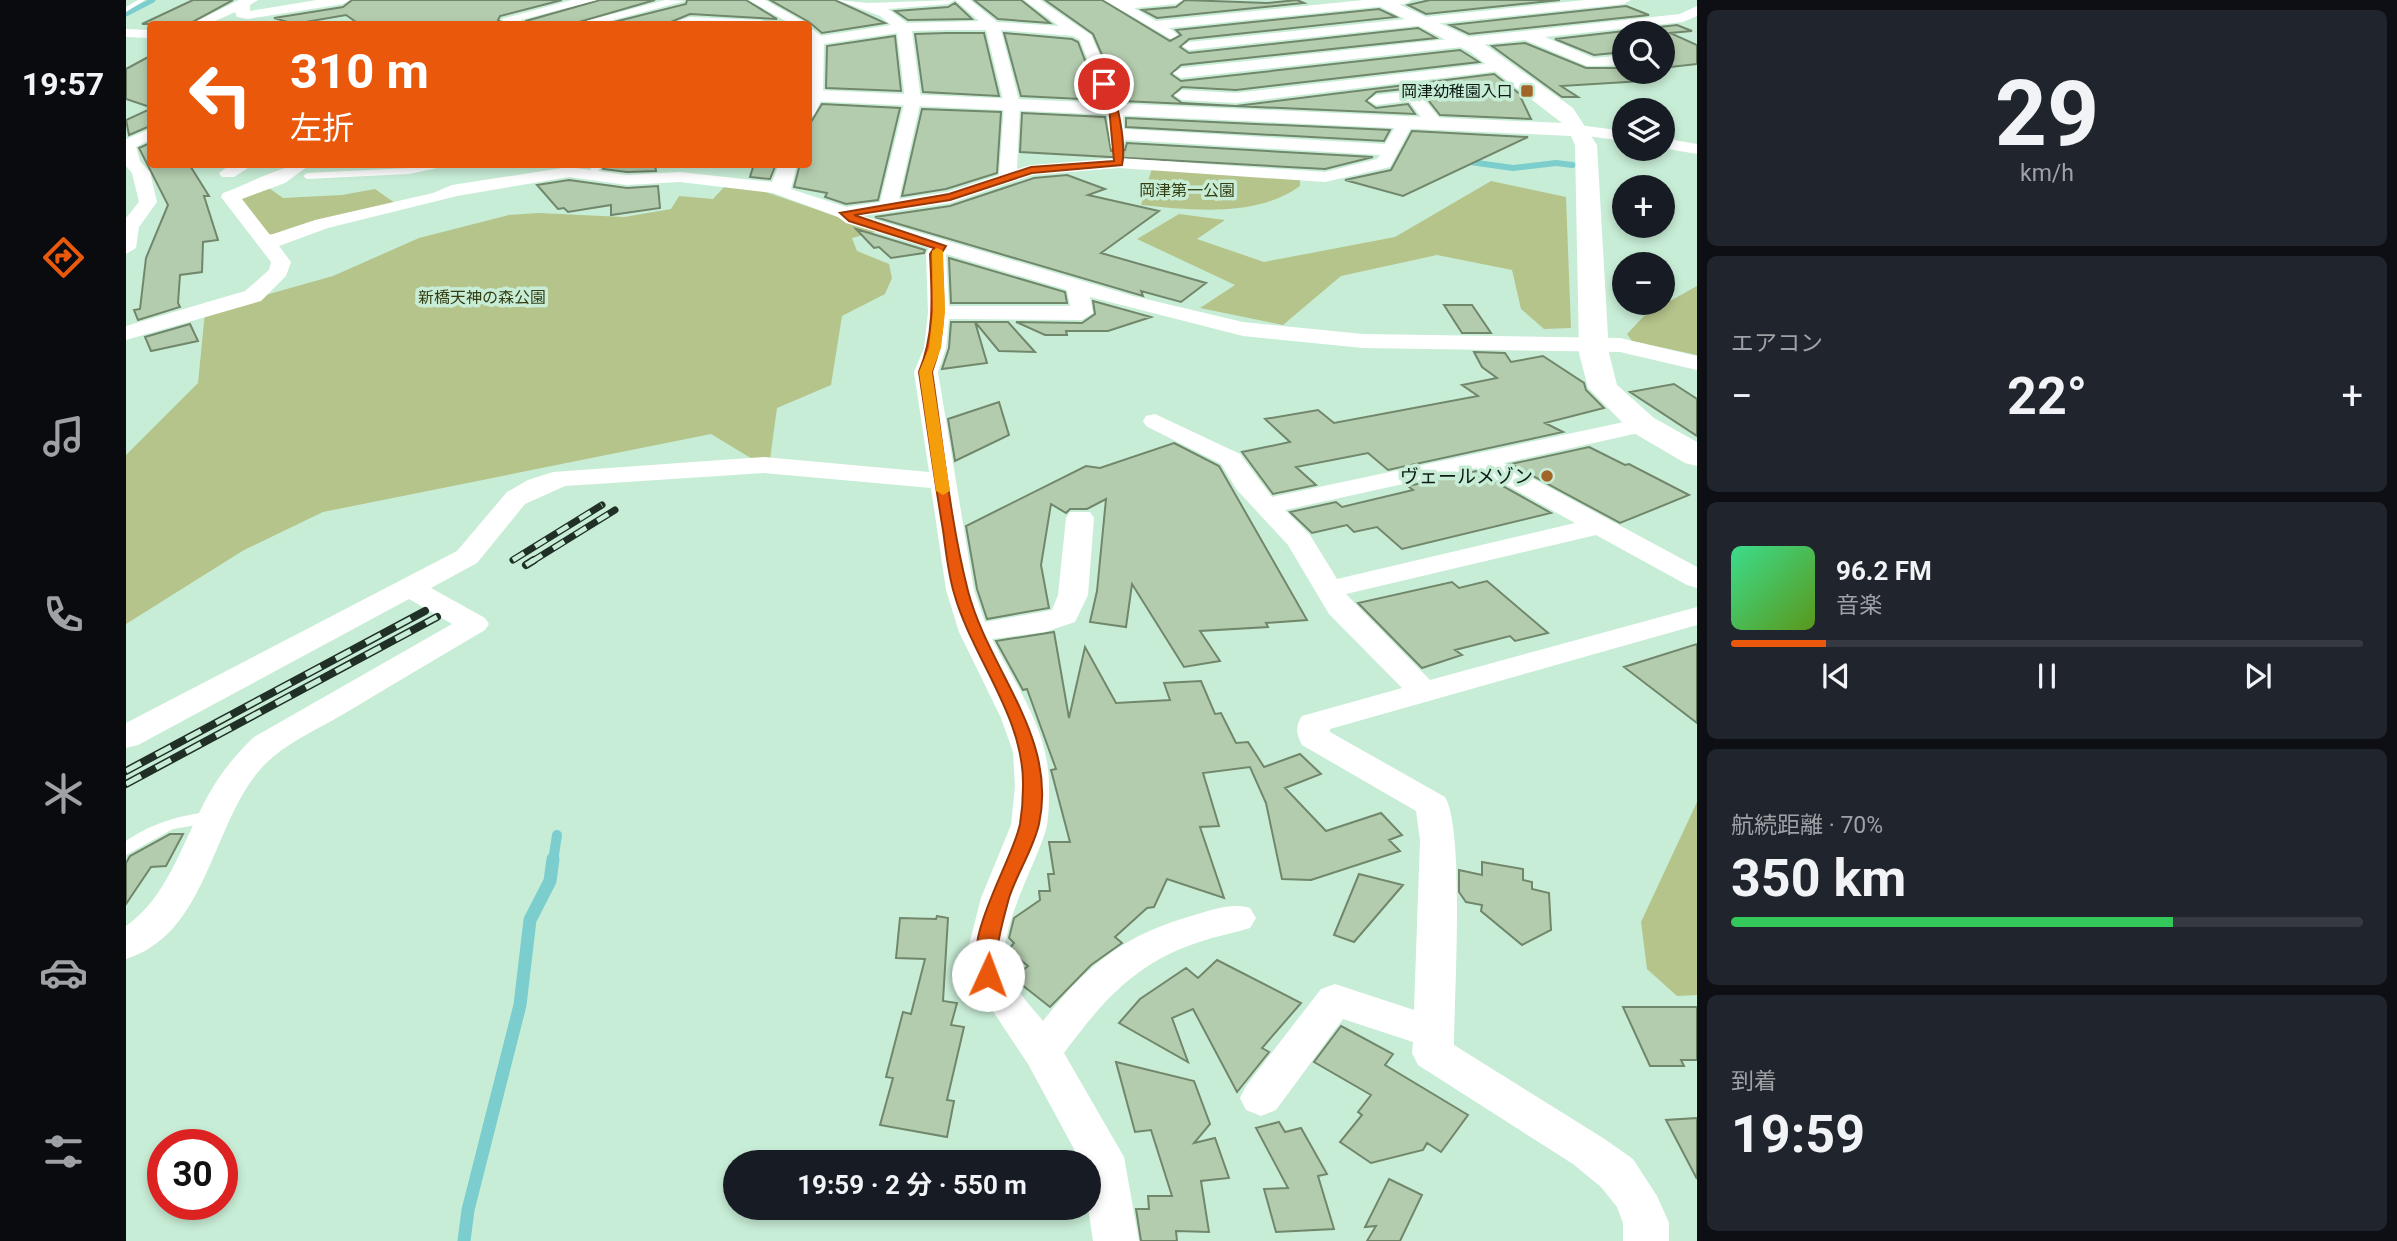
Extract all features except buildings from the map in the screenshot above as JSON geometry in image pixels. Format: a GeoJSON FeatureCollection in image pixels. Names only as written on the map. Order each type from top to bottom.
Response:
{"type":"FeatureCollection","features":[{"type":"Feature","properties":{"kind":"street"},"geometry":{"type":"LineString","coordinates":[[247,2],[242,14],[248,15],[343,0]]}},
{"type":"Feature","properties":{"kind":"street"},"geometry":{"type":"LineString","coordinates":[[512,21],[508,19],[590,0]]}},
{"type":"Feature","properties":{"kind":"street"},"geometry":{"type":"LineString","coordinates":[[755,0],[795,21]]}},
{"type":"Feature","properties":{"kind":"street"},"geometry":{"type":"LineString","coordinates":[[844,0],[885,13],[904,28],[914,100],[888,207]]}},
{"type":"Feature","properties":{"kind":"street"},"geometry":{"type":"LineString","coordinates":[[865,8],[948,0]]}},
{"type":"Feature","properties":{"kind":"street"},"geometry":{"type":"LineString","coordinates":[[962,0],[992,24],[1012,104],[1008,177]]}},
{"type":"Feature","properties":{"kind":"street"},"geometry":{"type":"LineString","coordinates":[[1031,0],[1086,38],[1114,107],[1119,163]]}},
{"type":"Feature","properties":{"kind":"street"},"geometry":{"type":"LineString","coordinates":[[1115,3],[1176,0]]}},
{"type":"Feature","properties":{"kind":"street"},"geometry":{"type":"LineString","coordinates":[[1154,25],[1405,0]]}},
{"type":"Feature","properties":{"kind":"street"},"geometry":{"type":"LineString","coordinates":[[1115,3],[1189,46],[1624,0]]}},
{"type":"Feature","properties":{"kind":"street"},"geometry":{"type":"LineString","coordinates":[[594,21],[677,1],[711,21]]}},
{"type":"Feature","properties":{"kind":"street"},"geometry":{"type":"LineString","coordinates":[[1379,1],[1468,42],[1565,113],[1579,130],[1586,145],[1597,372],[1602,388],[1643,425],[1697,456]]}},
{"type":"Feature","properties":{"kind":"street"},"geometry":{"type":"LineString","coordinates":[[205,21],[247,2]]}},
{"type":"Feature","properties":{"kind":"street"},"geometry":{"type":"LineString","coordinates":[[1646,5],[1683,18]]}},
{"type":"Feature","properties":{"kind":"street"},"geometry":{"type":"LineString","coordinates":[[1181,74],[1683,18],[1697,10]]}},
{"type":"Feature","properties":{"kind":"street"},"geometry":{"type":"LineString","coordinates":[[1078,32],[992,24],[863,30],[813,43],[812,92],[914,100],[1114,107],[1185,104],[1502,67]]}},
{"type":"Feature","properties":{"kind":"street"},"geometry":{"type":"LineString","coordinates":[[1591,28],[1612,37]]}},
{"type":"Feature","properties":{"kind":"street"},"geometry":{"type":"LineString","coordinates":[[126,33],[147,39]]}},
{"type":"Feature","properties":{"kind":"street"},"geometry":{"type":"LineString","coordinates":[[1527,36],[1592,63],[1612,61]]}},
{"type":"Feature","properties":{"kind":"street"},"geometry":{"type":"LineString","coordinates":[[1185,104],[1180,60],[1189,46]]}},
{"type":"Feature","properties":{"kind":"street"},"geometry":{"type":"LineString","coordinates":[[1345,85],[1355,102],[1413,96],[1435,124]]}},
{"type":"Feature","properties":{"kind":"street"},"geometry":{"type":"LineString","coordinates":[[1185,104],[1405,124],[1579,130],[1612,134]]}},
{"type":"Feature","properties":{"kind":"street"},"geometry":{"type":"LineString","coordinates":[[845,213],[950,197],[1031,170],[1119,163],[1325,177],[1384,163],[1405,124]]}},
{"type":"Feature","properties":{"kind":"street"},"geometry":{"type":"LineString","coordinates":[[1116,134],[1391,150]]}},
{"type":"Feature","properties":{"kind":"street"},"geometry":{"type":"LineString","coordinates":[[126,248],[129,227],[148,202],[141,172],[132,162],[136,142]]}},
{"type":"Feature","properties":{"kind":"street"},"geometry":{"type":"LineString","coordinates":[[1675,145],[1697,149]]}},
{"type":"Feature","properties":{"kind":"street"},"geometry":{"type":"LineString","coordinates":[[779,188],[786,168]]}},
{"type":"Feature","properties":{"kind":"street"},"geometry":{"type":"LineString","coordinates":[[126,333],[253,296],[279,272],[281,262],[230,197],[304,170]]}},
{"type":"Feature","properties":{"kind":"street"},"geometry":{"type":"LineString","coordinates":[[267,243],[322,224],[439,197],[452,191],[569,172],[595,170],[626,180],[680,177],[779,188],[784,193],[845,213],[853,219],[940,246],[1126,301],[1230,326],[1288,335],[1363,341],[1620,345],[1697,363]]}},
{"type":"Feature","properties":{"kind":"street"},"geometry":{"type":"LineString","coordinates":[[940,246],[936,254],[939,312],[935,348],[926,372],[960,590],[974,632],[1017,718],[1030,752],[1032,786],[1029,825],[999,898],[988,945],[988,975],[1042,1052],[1102,1157],[1116,1241]]}},
{"type":"Feature","properties":{"kind":"street"},"geometry":{"type":"LineString","coordinates":[[939,312],[1082,313],[1077,285]]}},
{"type":"Feature","properties":{"kind":"street"},"geometry":{"type":"LineString","coordinates":[[1155,421],[1231,458],[1246,484],[1300,541],[1339,608],[1425,693]]}},
{"type":"Feature","properties":{"kind":"street"},"geometry":{"type":"LineString","coordinates":[[1266,506],[1643,425]]}},
{"type":"Feature","properties":{"kind":"street"},"geometry":{"type":"LineString","coordinates":[[1480,460],[1697,579]]}},
{"type":"Feature","properties":{"kind":"street"},"geometry":{"type":"LineString","coordinates":[[126,737],[467,557],[516,498],[537,486],[562,478],[764,465],[942,481]]}},
{"type":"Feature","properties":{"kind":"street"},"geometry":{"type":"LineString","coordinates":[[974,632],[1045,622],[1065,615],[1073,596],[1080,518]]}},
{"type":"Feature","properties":{"kind":"street"},"geometry":{"type":"LineString","coordinates":[[1328,590],[1600,526]]}},
{"type":"Feature","properties":{"kind":"street"},"geometry":{"type":"LineString","coordinates":[[126,945],[159,920],[197,858],[233,778],[247,759],[265,745],[474,624],[410,588]]}},
{"type":"Feature","properties":{"kind":"street"},"geometry":{"type":"LineString","coordinates":[[1646,1241],[1646,1223],[1635,1196],[1617,1173],[1588,1150],[1433,1053],[1435,1033],[1427,841],[1433,805],[1314,737],[1313,723],[1697,616]]}},
{"type":"Feature","properties":{"kind":"street"},"geometry":{"type":"LineString","coordinates":[[1042,1052],[1081,1002],[1120,963],[1179,932],[1237,918]]}},
{"type":"Feature","properties":{"kind":"street"},"geometry":{"type":"LineString","coordinates":[[1261,1098],[1335,1000],[1435,1033]]}},
{"type":"Feature","properties":{"kind":"lane"},"geometry":{"type":"LineString","coordinates":[[126,9],[142,0]]}},
{"type":"Feature","properties":{"kind":"lane"},"geometry":{"type":"LineString","coordinates":[[348,174],[350,168]]}},
{"type":"Feature","properties":{"kind":"lane"},"geometry":{"type":"LineString","coordinates":[[304,170],[348,174],[427,168]]}},
{"type":"Feature","properties":{"kind":"lane"},"geometry":{"type":"LineString","coordinates":[[126,849],[159,825],[177,820],[215,817]]}},
{"type":"Feature","properties":{"kind":"green space","name":"岡津第一公園"},"geometry":{"type":"Polygon","coordinates":[[[1152,168],[1300,179],[1300,186],[1283,196],[1244,207],[1202,210],[1141,205],[1152,168]]]}},
{"type":"Feature","properties":{"kind":"green space"},"geometry":{"type":"Polygon","coordinates":[[[1491,181],[1566,197],[1571,328],[1544,329],[1521,309],[1512,270],[1437,255],[1341,276],[1283,325],[1200,308],[1235,285],[1137,239],[1179,214],[1225,220],[1197,239],[1264,262],[1395,237],[1491,181]]]}},
{"type":"Feature","properties":{"kind":"green space"},"geometry":{"type":"Polygon","coordinates":[[[266,186],[283,198],[342,195],[375,189],[395,203],[280,234],[266,234],[237,197],[266,186]]]}},
{"type":"Feature","properties":{"kind":"green space","name":"新橋天神の森公園"},"geometry":{"type":"Polygon","coordinates":[[[725,186],[757,189],[879,231],[852,238],[857,251],[889,264],[892,278],[885,294],[842,316],[831,385],[777,408],[770,459],[754,460],[711,434],[323,512],[244,550],[126,624],[126,455],[198,383],[205,312],[333,276],[419,238],[509,215],[538,213],[624,217],[671,209],[679,196],[713,199],[725,186]]]}},
{"type":"Feature","properties":{"kind":"green space"},"geometry":{"type":"Polygon","coordinates":[[[1697,286],[1697,355],[1632,341],[1627,334],[1645,315],[1675,315],[1675,298],[1697,286]]]}},
{"type":"Feature","properties":{"kind":"green space"},"geometry":{"type":"Polygon","coordinates":[[[1697,802],[1697,995],[1677,996],[1647,969],[1641,922],[1697,802]]]}},
{"type":"Feature","properties":{"kind":"waterway"},"geometry":{"type":"LineString","coordinates":[[126,14],[153,0]]}},
{"type":"Feature","properties":{"kind":"waterway"},"geometry":{"type":"LineString","coordinates":[[1463,161],[1513,168],[1556,163],[1573,165]]}},
{"type":"Feature","properties":{"kind":"waterway"},"geometry":{"type":"LineString","coordinates":[[553,861],[557,835]]}},
{"type":"Feature","properties":{"kind":"waterway"},"geometry":{"type":"LineString","coordinates":[[464,1241],[468,1210],[520,1005],[530,920],[550,881],[553,859]]}},
{"type":"Feature","properties":{"kind":"railway"},"geometry":{"type":"LineString","coordinates":[[513,560],[602,505]]}},
{"type":"Feature","properties":{"kind":"railway"},"geometry":{"type":"LineString","coordinates":[[531,562],[615,510]]}},
{"type":"Feature","properties":{"kind":"railway"},"geometry":{"type":"LineString","coordinates":[[526,565],[534,560]]}},
{"type":"Feature","properties":{"kind":"railway"},"geometry":{"type":"LineString","coordinates":[[126,771],[425,611]]}},
{"type":"Feature","properties":{"kind":"railway"},"geometry":{"type":"LineString","coordinates":[[126,784],[437,617]]}},
{"type":"Feature","properties":{"kind":"slow traffic"},"geometry":{"type":"LineString","coordinates":[[937,251],[939,312],[935,348],[926,372],[943,491]]}},
{"type":"Feature","properties":{"kind":"place","name":"岡津幼稚園入口"},"geometry":{"type":"Point","coordinates":[1527,91]}},
{"type":"Feature","properties":{"kind":"place","name":"ヴェールメゾン"},"geometry":{"type":"Point","coordinates":[1547,476]}},
{"type":"Feature","properties":{"kind":"route"},"geometry":{"type":"LineString","coordinates":[[988,975],[988,945],[999,898],[1029,825],[1032,786],[1030,752],[1017,718],[974,632],[960,590],[926,372],[935,348],[939,312],[936,254],[940,246],[853,219],[845,213],[950,197],[1031,170],[1119,163],[1114,107],[1104,84]]}}]}
